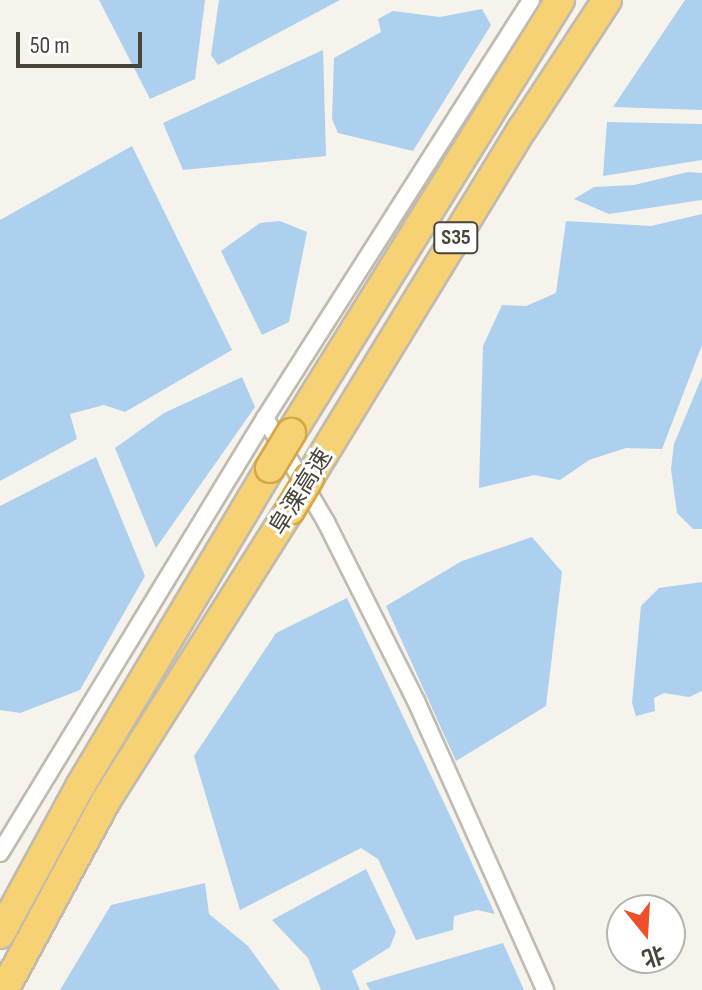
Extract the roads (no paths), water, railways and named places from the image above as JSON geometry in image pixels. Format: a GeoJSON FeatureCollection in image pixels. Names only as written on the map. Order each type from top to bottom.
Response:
{"type":"FeatureCollection","features":[{"type":"Feature","properties":{"kind":"highway","name":"阜溧高速"},"geometry":{"type":"LineString","coordinates":[[0,934],[81,785],[270,468],[560,0]]}},
{"type":"Feature","properties":{"kind":"highway","name":"阜溧高速"},"geometry":{"type":"LineString","coordinates":[[4,990],[107,799],[290,510],[523,128],[607,0]]}},
{"type":"Feature","properties":{"kind":"street"},"geometry":{"type":"LineString","coordinates":[[0,853],[265,418],[531,0]]}},
{"type":"Feature","properties":{"kind":"street"},"geometry":{"type":"LineString","coordinates":[[265,418],[326,522],[416,701],[545,990]]}},
{"type":"Feature","properties":{"kind":"water"},"geometry":{"type":"Polygon","coordinates":[[[99,0],[205,0],[195,79],[150,99],[99,0]]]}},
{"type":"Feature","properties":{"kind":"water"},"geometry":{"type":"Polygon","coordinates":[[[219,0],[340,0],[218,65],[211,55],[219,0]]]}},
{"type":"Feature","properties":{"kind":"water"},"geometry":{"type":"Polygon","coordinates":[[[685,0],[702,0],[702,110],[613,107],[685,0]]]}},
{"type":"Feature","properties":{"kind":"water"},"geometry":{"type":"Polygon","coordinates":[[[482,9],[491,25],[413,151],[338,133],[332,119],[334,58],[381,32],[378,19],[393,11],[440,17],[482,9]]]}},
{"type":"Feature","properties":{"kind":"water"},"geometry":{"type":"Polygon","coordinates":[[[323,50],[326,156],[183,170],[163,123],[323,50]]]}},
{"type":"Feature","properties":{"kind":"water"},"geometry":{"type":"Polygon","coordinates":[[[607,122],[702,124],[702,160],[603,176],[607,122]]]}},
{"type":"Feature","properties":{"kind":"water"},"geometry":{"type":"Polygon","coordinates":[[[132,146],[232,350],[125,412],[104,405],[70,414],[77,439],[0,481],[0,220],[132,146]]]}},
{"type":"Feature","properties":{"kind":"water"},"geometry":{"type":"Polygon","coordinates":[[[688,172],[702,173],[702,200],[609,214],[574,199],[594,187],[634,185],[688,172]]]}},
{"type":"Feature","properties":{"kind":"water"},"geometry":{"type":"Polygon","coordinates":[[[702,214],[702,345],[662,449],[626,448],[589,460],[560,480],[534,475],[479,488],[483,346],[502,305],[526,306],[556,293],[566,221],[651,226],[702,214]]]}},
{"type":"Feature","properties":{"kind":"water"},"geometry":{"type":"Polygon","coordinates":[[[280,221],[307,232],[289,322],[262,335],[221,251],[260,223],[280,221]]]}},
{"type":"Feature","properties":{"kind":"water"},"geometry":{"type":"Polygon","coordinates":[[[242,377],[255,407],[156,548],[115,448],[164,413],[242,377]]]}},
{"type":"Feature","properties":{"kind":"water"},"geometry":{"type":"Polygon","coordinates":[[[702,377],[702,529],[693,529],[677,513],[671,469],[674,444],[702,377]]]}},
{"type":"Feature","properties":{"kind":"water"},"geometry":{"type":"Polygon","coordinates":[[[96,457],[145,576],[80,690],[20,713],[0,710],[0,506],[96,457]]]}},
{"type":"Feature","properties":{"kind":"water"},"geometry":{"type":"Polygon","coordinates":[[[532,537],[562,572],[546,706],[456,761],[386,606],[462,561],[532,537]]]}},
{"type":"Feature","properties":{"kind":"water"},"geometry":{"type":"Polygon","coordinates":[[[702,582],[702,691],[689,697],[664,693],[654,698],[655,711],[636,716],[632,703],[641,606],[659,588],[702,582]]]}},
{"type":"Feature","properties":{"kind":"water"},"geometry":{"type":"Polygon","coordinates":[[[347,598],[495,914],[477,910],[454,916],[453,930],[416,940],[378,859],[361,848],[240,910],[194,756],[276,633],[347,598]]]}},
{"type":"Feature","properties":{"kind":"water"},"geometry":{"type":"Polygon","coordinates":[[[366,869],[396,932],[390,947],[352,971],[360,990],[321,990],[308,958],[272,920],[366,869]]]}},
{"type":"Feature","properties":{"kind":"water"},"geometry":{"type":"Polygon","coordinates":[[[205,883],[209,914],[248,946],[280,990],[60,990],[111,905],[205,883]]]}},
{"type":"Feature","properties":{"kind":"water"},"geometry":{"type":"Polygon","coordinates":[[[503,943],[524,990],[370,990],[366,983],[503,943]]]}}]}
